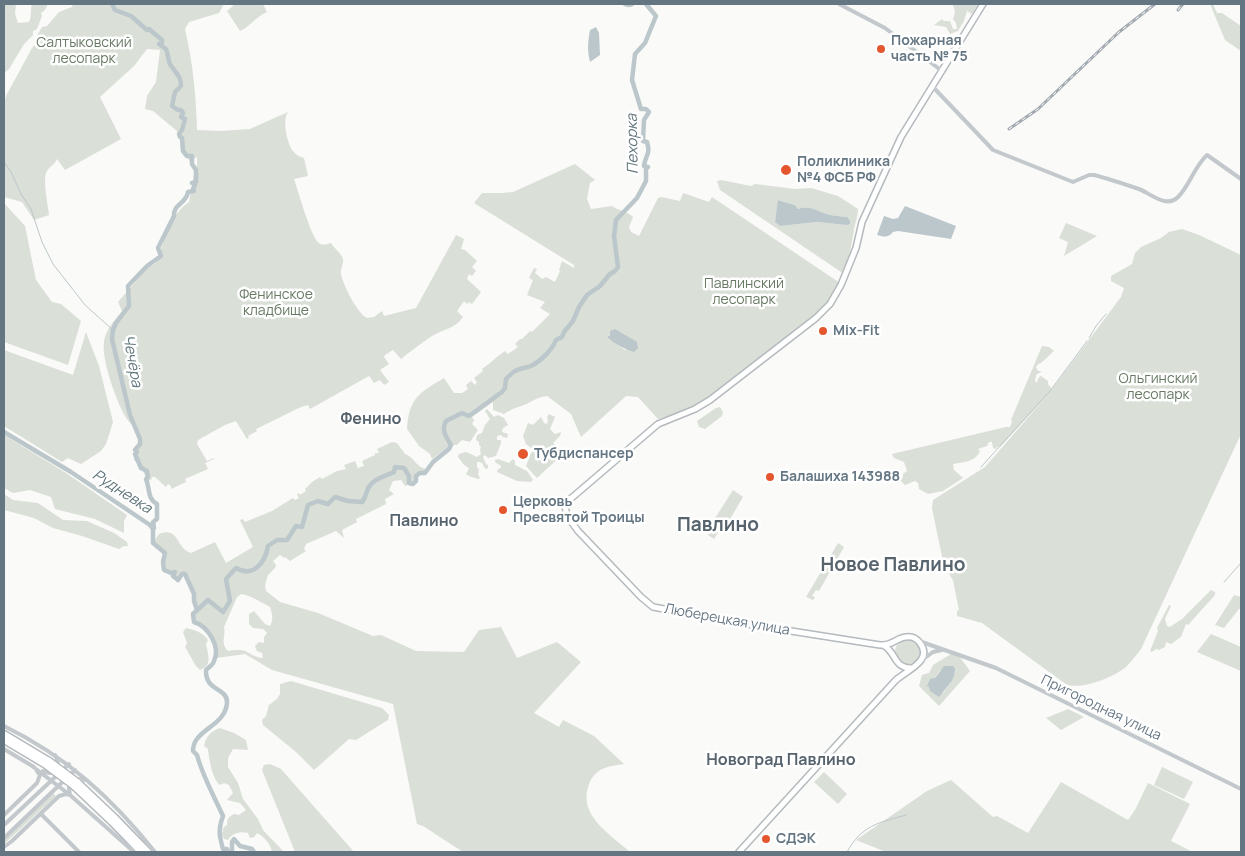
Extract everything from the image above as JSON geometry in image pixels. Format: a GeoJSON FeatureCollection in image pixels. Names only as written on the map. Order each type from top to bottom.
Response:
{"type":"FeatureCollection","features":[{"type":"Feature","properties":{"kind":"highway"},"geometry":{"type":"LineString","coordinates":[[4,734],[75,784],[115,818],[148,852]]}},
{"type":"Feature","properties":{"kind":"highway"},"geometry":{"type":"LineString","coordinates":[[4,740],[47,763]]}},
{"type":"Feature","properties":{"kind":"highway"},"geometry":{"type":"LineString","coordinates":[[75,784],[141,852]]}},
{"type":"Feature","properties":{"kind":"main road"},"geometry":{"type":"LineString","coordinates":[[933,87],[983,4]]}},
{"type":"Feature","properties":{"kind":"main road","name":"Люберецкая улица"},"geometry":{"type":"LineString","coordinates":[[880,645],[655,608],[641,597],[573,525],[564,510],[566,503],[655,426],[695,409],[710,400],[824,311],[841,285],[856,248],[862,222],[901,137],[933,87]]}},
{"type":"Feature","properties":{"kind":"main road"},"geometry":{"type":"LineString","coordinates":[[739,852],[895,681],[920,662],[923,656],[923,648],[915,638],[906,637],[889,645],[880,645]]}},
{"type":"Feature","properties":{"kind":"main road"},"geometry":{"type":"LineString","coordinates":[[898,640],[893,648],[894,659],[904,667],[913,667]]}},
{"type":"Feature","properties":{"kind":"main road"},"geometry":{"type":"LineString","coordinates":[[880,645],[889,648],[894,659],[898,673],[895,681]]}},
{"type":"Feature","properties":{"kind":"street"},"geometry":{"type":"LineString","coordinates":[[839,4],[891,32],[942,71]]}},
{"type":"Feature","properties":{"kind":"street"},"geometry":{"type":"LineString","coordinates":[[933,87],[993,150],[1073,182],[1089,175],[1094,175],[1142,190],[1154,198],[1171,201],[1179,196],[1200,162],[1207,155],[1241,179]]}},
{"type":"Feature","properties":{"kind":"street","name":"Пригородная улица"},"geometry":{"type":"LineString","coordinates":[[915,638],[996,668],[1241,789]]}},
{"type":"Feature","properties":{"kind":"street"},"geometry":{"type":"LineString","coordinates":[[920,662],[933,652],[939,650],[949,651]]}},
{"type":"Feature","properties":{"kind":"street"},"geometry":{"type":"LineString","coordinates":[[4,726],[55,754],[69,764],[120,812],[155,852]]}},
{"type":"Feature","properties":{"kind":"street"},"geometry":{"type":"LineString","coordinates":[[4,749],[32,766],[70,795],[134,852]]}},
{"type":"Feature","properties":{"kind":"street"},"geometry":{"type":"LineString","coordinates":[[32,766],[52,773],[58,764],[55,754]]}},
{"type":"Feature","properties":{"kind":"street"},"geometry":{"type":"LineString","coordinates":[[4,825],[69,764]]}},
{"type":"Feature","properties":{"kind":"street"},"geometry":{"type":"LineString","coordinates":[[4,815],[37,783],[40,775],[32,766]]}},
{"type":"Feature","properties":{"kind":"street"},"geometry":{"type":"LineString","coordinates":[[4,838],[75,770]]}},
{"type":"Feature","properties":{"kind":"street"},"geometry":{"type":"LineString","coordinates":[[70,795],[70,786],[76,779],[80,778],[90,782]]}},
{"type":"Feature","properties":{"kind":"street"},"geometry":{"type":"LineString","coordinates":[[4,847],[43,815],[59,796],[70,795]]}},
{"type":"Feature","properties":{"kind":"street"},"geometry":{"type":"LineString","coordinates":[[43,815],[79,852]]}},
{"type":"Feature","properties":{"kind":"green space","name":"Салтыковский лесопарк"},"geometry":{"type":"Polygon","coordinates":[[[4,4],[16,4],[15,14],[18,23],[29,22],[32,4],[48,4],[41,13],[42,16],[37,29],[33,31],[33,35],[24,44],[9,69],[4,73],[4,4]]]}},
{"type":"Feature","properties":{"kind":"green space","name":"Фенинское кладбище"},"geometry":{"type":"Polygon","coordinates":[[[73,4],[224,4],[219,13],[189,22],[185,29],[194,79],[197,130],[250,129],[288,112],[285,126],[289,143],[298,156],[304,158],[308,176],[294,179],[312,232],[319,243],[324,245],[331,243],[342,257],[341,274],[344,285],[359,311],[367,318],[374,317],[382,311],[384,316],[416,308],[456,235],[464,239],[461,249],[465,250],[477,261],[472,267],[476,271],[472,276],[469,274],[467,279],[481,292],[472,304],[469,302],[467,304],[464,301],[457,311],[463,317],[460,321],[432,336],[401,359],[393,350],[385,355],[384,357],[389,364],[380,370],[389,382],[384,385],[380,380],[374,383],[369,376],[310,409],[308,405],[301,407],[256,429],[257,431],[248,436],[249,438],[247,439],[236,421],[225,425],[198,440],[197,444],[207,461],[214,458],[205,463],[208,469],[185,479],[186,482],[171,489],[171,486],[168,484],[166,487],[155,477],[147,481],[142,468],[134,460],[139,442],[138,434],[125,416],[114,390],[107,368],[104,341],[109,329],[122,311],[118,302],[149,266],[155,264],[172,222],[189,202],[194,174],[193,167],[197,166],[197,157],[189,161],[177,131],[153,111],[145,109],[147,96],[156,82],[160,50],[147,49],[134,66],[100,97],[121,139],[65,170],[57,159],[47,171],[45,185],[49,215],[34,220],[22,202],[4,197],[4,104],[6,96],[36,43],[42,27],[47,26],[59,12],[72,7],[73,4]]]}},
{"type":"Feature","properties":{"kind":"green space"},"geometry":{"type":"Polygon","coordinates":[[[235,4],[263,4],[267,12],[240,31],[227,11],[235,4]]]}},
{"type":"Feature","properties":{"kind":"green space"},"geometry":{"type":"Polygon","coordinates":[[[952,4],[978,4],[972,14],[967,11],[958,31],[950,34],[946,27],[934,25],[942,19],[950,21],[953,29],[957,29],[953,19],[955,11],[952,4]]]}},
{"type":"Feature","properties":{"kind":"green space"},"geometry":{"type":"Polygon","coordinates":[[[1210,4],[1213,4],[1217,13],[1222,13],[1241,26],[1241,51],[1225,40],[1210,4]]]}},
{"type":"Feature","properties":{"kind":"green space","name":"Павлинский лесопарк"},"geometry":{"type":"Polygon","coordinates":[[[575,164],[595,180],[590,183],[587,199],[591,209],[612,206],[628,213],[633,217],[629,227],[631,232],[639,236],[658,198],[680,201],[683,193],[709,202],[712,197],[840,283],[833,296],[816,318],[774,346],[701,404],[658,419],[638,397],[626,396],[581,437],[571,414],[547,396],[504,414],[493,410],[493,402],[472,417],[474,420],[472,424],[478,430],[470,442],[462,440],[457,445],[451,445],[432,459],[430,454],[419,446],[407,429],[413,403],[428,388],[444,378],[454,393],[462,393],[468,389],[466,385],[471,381],[475,385],[477,382],[474,378],[483,371],[482,369],[505,351],[508,354],[518,347],[515,344],[530,331],[532,332],[550,314],[540,308],[545,302],[527,295],[533,280],[529,278],[534,268],[537,269],[535,273],[542,279],[546,277],[555,282],[562,261],[574,268],[574,265],[474,203],[482,193],[513,192],[575,164]],[[620,332],[611,333],[607,337],[625,350],[638,345],[620,332]]]}},
{"type":"Feature","properties":{"kind":"green space","name":"Павлинский лесопарк"},"geometry":{"type":"Polygon","coordinates":[[[721,180],[751,186],[755,184],[795,189],[811,188],[838,196],[858,209],[844,274],[720,190],[717,181],[721,180]],[[779,200],[775,222],[780,226],[817,222],[846,225],[847,217],[830,215],[806,207],[798,209],[795,205],[779,200]]]}},
{"type":"Feature","properties":{"kind":"green space"},"geometry":{"type":"Polygon","coordinates":[[[4,203],[25,226],[36,280],[52,302],[61,304],[81,321],[68,365],[4,342],[4,203]]]}},
{"type":"Feature","properties":{"kind":"green space"},"geometry":{"type":"Polygon","coordinates":[[[1066,223],[1097,236],[1064,256],[1068,242],[1059,238],[1066,223]]]}},
{"type":"Feature","properties":{"kind":"green space","name":"Ольгинский лесопарк"},"geometry":{"type":"Polygon","coordinates":[[[1182,229],[1241,255],[1241,434],[1141,649],[1126,667],[1113,675],[1089,684],[1067,685],[982,623],[957,616],[957,611],[959,610],[953,580],[944,566],[932,508],[933,500],[985,467],[1051,391],[1001,446],[996,449],[993,448],[992,442],[989,442],[987,446],[978,449],[980,451],[978,455],[972,459],[953,464],[954,470],[963,478],[943,491],[928,494],[919,489],[918,483],[915,481],[905,485],[900,480],[907,471],[904,462],[894,458],[892,454],[1010,427],[1011,420],[1042,346],[1049,347],[1054,351],[1036,367],[1038,371],[1042,371],[1036,375],[1035,382],[1041,376],[1048,381],[1052,389],[1121,297],[1124,288],[1111,281],[1111,276],[1132,264],[1135,253],[1141,247],[1161,238],[1169,232],[1182,229]]]}},
{"type":"Feature","properties":{"kind":"green space"},"geometry":{"type":"Polygon","coordinates":[[[86,332],[99,366],[113,422],[106,444],[101,451],[81,464],[68,458],[62,462],[4,426],[4,350],[73,375],[86,332]]]}},
{"type":"Feature","properties":{"kind":"green space"},"geometry":{"type":"Polygon","coordinates":[[[720,407],[723,412],[722,416],[705,429],[699,427],[697,421],[720,407]]]}},
{"type":"Feature","properties":{"kind":"green space"},"geometry":{"type":"Polygon","coordinates":[[[487,409],[494,417],[498,415],[504,418],[508,425],[503,428],[502,432],[508,434],[507,438],[501,435],[497,436],[497,440],[501,440],[501,443],[496,456],[488,458],[485,455],[483,457],[488,468],[486,469],[483,464],[477,462],[480,478],[478,479],[466,474],[469,468],[458,457],[459,454],[466,452],[477,457],[481,454],[481,447],[476,440],[477,435],[482,433],[490,419],[485,411],[487,409]]]}},
{"type":"Feature","properties":{"kind":"green space"},"geometry":{"type":"Polygon","coordinates":[[[549,414],[555,417],[550,429],[555,434],[561,432],[560,436],[553,443],[564,453],[537,478],[526,466],[534,450],[526,444],[523,436],[528,423],[533,425],[541,417],[544,423],[547,424],[549,414]]]}},
{"type":"Feature","properties":{"kind":"green space"},"geometry":{"type":"Polygon","coordinates":[[[4,435],[66,473],[127,515],[124,521],[124,533],[95,519],[55,509],[51,497],[30,490],[13,493],[4,488],[4,435]]]}},
{"type":"Feature","properties":{"kind":"green space"},"geometry":{"type":"Polygon","coordinates":[[[392,442],[397,443],[405,454],[426,469],[424,472],[417,473],[413,483],[405,486],[401,480],[393,481],[389,490],[394,494],[385,499],[386,504],[356,519],[357,522],[342,530],[344,538],[336,531],[306,544],[304,549],[306,551],[290,561],[280,555],[273,561],[276,565],[268,575],[265,585],[266,591],[280,602],[318,613],[373,636],[381,635],[416,651],[464,652],[479,630],[501,627],[517,658],[557,642],[581,662],[534,713],[559,727],[563,720],[594,736],[624,764],[608,767],[595,774],[589,784],[586,795],[591,814],[605,831],[630,852],[463,852],[417,824],[393,704],[272,670],[245,654],[216,658],[216,646],[203,626],[194,622],[193,614],[197,610],[194,594],[185,574],[182,574],[178,580],[173,576],[175,572],[171,573],[164,570],[165,553],[153,543],[159,534],[171,533],[182,547],[191,553],[215,542],[226,563],[253,547],[240,520],[243,519],[245,522],[272,511],[293,498],[295,500],[299,498],[297,494],[299,493],[300,495],[306,491],[305,489],[312,482],[320,477],[322,479],[337,471],[346,469],[344,465],[355,461],[358,468],[364,466],[362,461],[375,455],[375,453],[379,453],[377,449],[392,442]],[[244,594],[237,597],[224,627],[224,645],[228,651],[241,650],[263,658],[262,653],[257,651],[255,646],[259,642],[264,643],[264,637],[267,633],[263,629],[253,628],[249,624],[249,614],[254,611],[265,624],[270,626],[272,614],[270,607],[244,594]]]}},
{"type":"Feature","properties":{"kind":"green space"},"geometry":{"type":"Polygon","coordinates":[[[498,459],[509,463],[513,459],[515,465],[527,471],[533,480],[531,482],[517,481],[497,472],[501,468],[495,462],[498,459]]]}},
{"type":"Feature","properties":{"kind":"green space"},"geometry":{"type":"Polygon","coordinates":[[[733,490],[743,497],[726,526],[723,525],[714,539],[708,535],[713,528],[710,526],[733,490]]]}},
{"type":"Feature","properties":{"kind":"green space"},"geometry":{"type":"Polygon","coordinates":[[[4,494],[13,500],[38,503],[63,520],[87,521],[114,533],[127,542],[128,546],[119,549],[53,528],[34,518],[4,510],[4,494]]]}},
{"type":"Feature","properties":{"kind":"green space"},"geometry":{"type":"Polygon","coordinates":[[[838,543],[844,547],[819,591],[816,590],[812,596],[815,597],[813,600],[806,597],[838,543]]]}},
{"type":"Feature","properties":{"kind":"green space"},"geometry":{"type":"Polygon","coordinates":[[[1211,590],[1215,592],[1215,595],[1188,625],[1186,624],[1181,637],[1171,644],[1166,642],[1165,647],[1159,650],[1150,651],[1158,631],[1157,628],[1169,605],[1171,606],[1165,619],[1167,626],[1170,627],[1182,619],[1211,590]]]}},
{"type":"Feature","properties":{"kind":"green space"},"geometry":{"type":"Polygon","coordinates":[[[1234,595],[1241,597],[1241,609],[1224,628],[1215,625],[1234,595]]]}},
{"type":"Feature","properties":{"kind":"green space"},"geometry":{"type":"Polygon","coordinates":[[[186,628],[201,633],[208,640],[206,644],[208,662],[200,670],[185,647],[187,643],[183,632],[186,628]]]}},
{"type":"Feature","properties":{"kind":"green space"},"geometry":{"type":"Polygon","coordinates":[[[1211,634],[1241,647],[1241,671],[1197,652],[1211,634]]]}},
{"type":"Feature","properties":{"kind":"green space"},"geometry":{"type":"Polygon","coordinates":[[[908,639],[918,642],[921,652],[918,662],[908,665],[898,662],[895,652],[898,642],[908,639]]]}},
{"type":"Feature","properties":{"kind":"green space"},"geometry":{"type":"Polygon","coordinates":[[[951,654],[959,656],[970,671],[939,706],[919,686],[922,675],[929,673],[933,665],[951,654]],[[940,670],[928,684],[943,693],[951,682],[940,670]]]}},
{"type":"Feature","properties":{"kind":"green space"},"geometry":{"type":"Polygon","coordinates":[[[291,681],[382,708],[389,715],[388,720],[356,740],[349,739],[314,770],[296,752],[263,725],[262,720],[266,716],[269,705],[280,694],[280,684],[291,681]]]}},
{"type":"Feature","properties":{"kind":"green space"},"geometry":{"type":"Polygon","coordinates":[[[1068,709],[1084,717],[1061,730],[1046,718],[1068,709]]]}},
{"type":"Feature","properties":{"kind":"green space"},"geometry":{"type":"Polygon","coordinates":[[[220,728],[246,740],[248,750],[233,749],[228,758],[228,767],[238,783],[243,799],[258,819],[263,830],[284,852],[272,852],[267,841],[257,833],[254,837],[250,838],[248,833],[242,832],[234,834],[228,840],[224,839],[222,835],[223,828],[227,825],[228,818],[234,814],[239,815],[246,810],[240,803],[227,800],[233,793],[229,785],[224,783],[220,785],[217,782],[211,768],[208,749],[204,746],[209,734],[220,728]]]}},
{"type":"Feature","properties":{"kind":"green space"},"geometry":{"type":"Polygon","coordinates":[[[270,764],[281,769],[354,852],[295,852],[262,770],[264,765],[270,764]]]}},
{"type":"Feature","properties":{"kind":"green space"},"geometry":{"type":"Polygon","coordinates":[[[1162,767],[1193,782],[1184,799],[1154,785],[1162,767]]]}},
{"type":"Feature","properties":{"kind":"green space"},"geometry":{"type":"Polygon","coordinates":[[[824,772],[847,794],[838,804],[814,782],[824,772]]]}},
{"type":"Feature","properties":{"kind":"green space"},"geometry":{"type":"Polygon","coordinates":[[[951,780],[993,817],[997,816],[1028,833],[1061,782],[1128,820],[1148,783],[1190,804],[1171,841],[1193,852],[886,852],[856,840],[927,791],[951,780]]]}},
{"type":"Feature","properties":{"kind":"green space"},"geometry":{"type":"Polygon","coordinates":[[[53,793],[56,796],[4,844],[4,840],[53,793]]]}},
{"type":"Feature","properties":{"kind":"shaded area"},"geometry":{"type":"Polygon","coordinates":[[[596,27],[599,33],[600,55],[590,62],[588,50],[589,34],[590,30],[596,27]]]}},
{"type":"Feature","properties":{"kind":"shaded area"},"geometry":{"type":"Polygon","coordinates":[[[778,200],[795,205],[798,209],[806,207],[830,215],[847,217],[850,224],[817,222],[780,226],[775,222],[778,200]]]}},
{"type":"Feature","properties":{"kind":"shaded area"},"geometry":{"type":"Polygon","coordinates":[[[905,206],[956,226],[951,239],[898,231],[886,236],[877,235],[884,216],[893,219],[898,218],[905,206]]]}},
{"type":"Feature","properties":{"kind":"shaded area"},"geometry":{"type":"Polygon","coordinates":[[[615,329],[637,342],[638,348],[634,352],[620,346],[607,337],[610,335],[610,331],[615,329]]]}},
{"type":"Feature","properties":{"kind":"shaded area"},"geometry":{"type":"Polygon","coordinates":[[[944,666],[953,666],[955,669],[954,676],[939,697],[930,691],[927,686],[930,679],[935,678],[944,666]]]}},
{"type":"Feature","properties":{"kind":"waterway","name":"Чечёра"},"geometry":{"type":"LineString","coordinates":[[112,4],[115,10],[131,16],[162,40],[162,43],[159,44],[166,49],[170,64],[181,82],[181,86],[175,92],[172,106],[181,110],[183,113],[181,117],[185,119],[179,134],[182,138],[183,151],[187,156],[192,156],[192,164],[196,170],[196,182],[192,183],[195,185],[194,191],[188,192],[185,199],[174,212],[174,216],[158,248],[161,256],[147,266],[128,286],[129,306],[113,330],[112,339],[130,415],[140,439],[140,444],[135,450],[137,452],[135,454],[141,468],[147,471],[148,477],[146,479],[150,496],[157,504],[157,519],[153,522],[153,529]]}},
{"type":"Feature","properties":{"kind":"waterway","name":"Пехорка"},"geometry":{"type":"LineString","coordinates":[[625,4],[632,4]]}},
{"type":"Feature","properties":{"kind":"waterway","name":"Пехорка"},"geometry":{"type":"LineString","coordinates":[[228,852],[227,849],[223,849],[220,836],[220,825],[223,816],[205,779],[197,755],[193,751],[194,744],[203,732],[221,718],[227,703],[224,694],[212,686],[207,677],[206,670],[212,665],[216,650],[208,632],[194,622],[193,614],[208,600],[223,612],[230,601],[226,579],[236,568],[242,571],[253,570],[261,563],[268,546],[277,540],[287,540],[296,526],[302,527],[308,505],[318,501],[328,504],[335,497],[348,501],[362,502],[369,487],[378,479],[394,472],[395,467],[404,468],[409,476],[409,483],[413,484],[416,481],[416,476],[420,473],[425,473],[433,462],[449,449],[451,445],[444,431],[446,421],[462,413],[469,416],[502,392],[505,388],[506,379],[513,373],[535,364],[542,358],[552,348],[556,340],[562,337],[587,295],[600,286],[618,267],[614,236],[616,220],[637,198],[646,181],[646,169],[648,167],[644,166],[648,146],[647,142],[643,141],[644,120],[649,112],[646,109],[641,109],[632,80],[635,54],[645,43],[656,16],[646,4]]}},
{"type":"Feature","properties":{"kind":"waterway"},"geometry":{"type":"LineString","coordinates":[[4,162],[31,209],[42,242],[53,264],[85,305],[113,330]]}},
{"type":"Feature","properties":{"kind":"waterway"},"geometry":{"type":"LineString","coordinates":[[1089,338],[1106,314]]}},
{"type":"Feature","properties":{"kind":"waterway"},"geometry":{"type":"LineString","coordinates":[[981,467],[1050,391],[1087,341]]}},
{"type":"Feature","properties":{"kind":"waterway","name":"Рудневка"},"geometry":{"type":"LineString","coordinates":[[4,432],[71,472],[150,525],[153,529],[153,543],[165,553],[164,570],[171,573],[175,572],[173,576],[178,580],[182,574],[185,574],[194,594],[197,610]]}},
{"type":"Feature","properties":{"kind":"waterway"},"geometry":{"type":"LineString","coordinates":[[1224,582],[1241,563]]}},
{"type":"Feature","properties":{"kind":"waterway"},"geometry":{"type":"LineString","coordinates":[[847,852],[859,836],[872,826],[906,815]]}},
{"type":"Feature","properties":{"kind":"waterway","name":"Пехорка"},"geometry":{"type":"LineString","coordinates":[[232,852],[232,842],[234,839],[240,846],[252,849],[254,852]]}},
{"type":"Feature","properties":{"kind":"railway"},"geometry":{"type":"LineString","coordinates":[[1009,129],[1038,109],[1119,32],[1155,4]]}},
{"type":"Feature","properties":{"kind":"railway"},"geometry":{"type":"LineString","coordinates":[[1178,10],[1183,4]]}},
{"type":"Feature","properties":{"kind":"place","name":"Пожарная часть № 75"},"geometry":{"type":"Point","coordinates":[881,49]}},
{"type":"Feature","properties":{"kind":"place","name":"Поликлиника №4 ФСБ РФ"},"geometry":{"type":"Point","coordinates":[786,170]}},
{"type":"Feature","properties":{"kind":"place","name":"Mix-Fit"},"geometry":{"type":"Point","coordinates":[823,331]}},
{"type":"Feature","properties":{"kind":"place","name":"Тубдиспансер"},"geometry":{"type":"Point","coordinates":[523,454]}},
{"type":"Feature","properties":{"kind":"place","name":"Балашиха 143988"},"geometry":{"type":"Point","coordinates":[770,477]}},
{"type":"Feature","properties":{"kind":"place","name":"Церковь Пресвятой Троицы"},"geometry":{"type":"Point","coordinates":[503,510]}},
{"type":"Feature","properties":{"kind":"place","name":"СДЭК"},"geometry":{"type":"Point","coordinates":[766,839]}},
{"type":"Feature","properties":{"kind":"district","name":"Фенино"},"geometry":{"type":"Point","coordinates":[371,420]}},
{"type":"Feature","properties":{"kind":"district","name":"Павлино"},"geometry":{"type":"Point","coordinates":[424,522]}},
{"type":"Feature","properties":{"kind":"district","name":"Павлино"},"geometry":{"type":"Point","coordinates":[718,526]}},
{"type":"Feature","properties":{"kind":"district","name":"Новое Павлино"},"geometry":{"type":"Point","coordinates":[893,566]}},
{"type":"Feature","properties":{"kind":"district","name":"Новоград Павлино"},"geometry":{"type":"Point","coordinates":[781,761]}}]}
